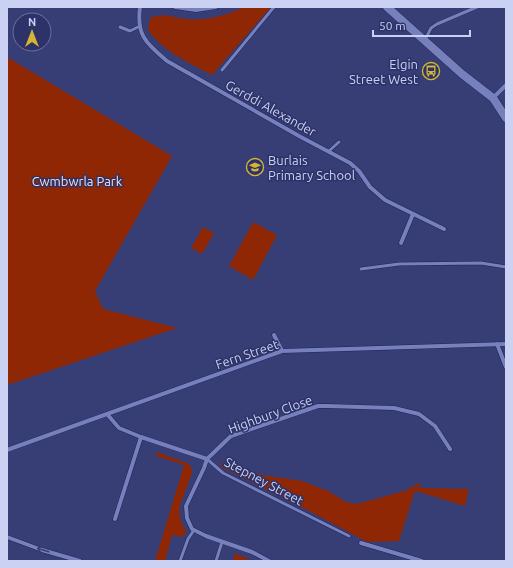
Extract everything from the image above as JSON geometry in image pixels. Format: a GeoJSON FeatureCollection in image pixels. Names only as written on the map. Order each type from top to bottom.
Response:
{"type":"FeatureCollection","features":[{"type":"Feature","properties":{"kind":"street","name":"Gerddi Alexander"},"geometry":{"type":"LineString","coordinates":[[140,7],[139,18],[141,33],[150,47],[167,62],[350,163],[359,171],[370,187],[385,200],[444,229]]}},
{"type":"Feature","properties":{"kind":"street"},"geometry":{"type":"LineString","coordinates":[[175,7],[196,10],[216,7]]}},
{"type":"Feature","properties":{"kind":"street"},"geometry":{"type":"LineString","coordinates":[[387,7],[462,74],[493,98],[506,118]]}},
{"type":"Feature","properties":{"kind":"street"},"geometry":{"type":"LineString","coordinates":[[493,98],[506,85]]}},
{"type":"Feature","properties":{"kind":"street"},"geometry":{"type":"LineString","coordinates":[[401,243],[413,214]]}},
{"type":"Feature","properties":{"kind":"street"},"geometry":{"type":"LineString","coordinates":[[274,335],[282,351]]}},
{"type":"Feature","properties":{"kind":"street"},"geometry":{"type":"LineString","coordinates":[[497,344],[506,367]]}},
{"type":"Feature","properties":{"kind":"street","name":"Fern Street"},"geometry":{"type":"LineString","coordinates":[[7,450],[282,351],[506,344]]}},
{"type":"Feature","properties":{"kind":"street","name":"Highbury Close"},"geometry":{"type":"LineString","coordinates":[[207,459],[232,436],[318,406],[394,408],[419,414],[435,426],[450,449]]}},
{"type":"Feature","properties":{"kind":"street","name":"Stepney Street"},"geometry":{"type":"LineString","coordinates":[[107,414],[119,428],[207,459]]}},
{"type":"Feature","properties":{"kind":"street"},"geometry":{"type":"LineString","coordinates":[[115,518],[141,437]]}},
{"type":"Feature","properties":{"kind":"street"},"geometry":{"type":"LineString","coordinates":[[207,459],[186,506],[187,518],[192,529],[206,536],[252,552],[269,561]]}},
{"type":"Feature","properties":{"kind":"street"},"geometry":{"type":"LineString","coordinates":[[7,537],[42,550],[80,561]]}},
{"type":"Feature","properties":{"kind":"street"},"geometry":{"type":"LineString","coordinates":[[361,542],[422,561]]}},
{"type":"Feature","properties":{"kind":"lane"},"geometry":{"type":"LineString","coordinates":[[222,70],[274,7]]}},
{"type":"Feature","properties":{"kind":"lane"},"geometry":{"type":"LineString","coordinates":[[425,40],[431,28],[437,24],[477,7]]}},
{"type":"Feature","properties":{"kind":"lane"},"geometry":{"type":"LineString","coordinates":[[120,27],[130,31],[140,26]]}},
{"type":"Feature","properties":{"kind":"lane"},"geometry":{"type":"LineString","coordinates":[[330,151],[339,142]]}},
{"type":"Feature","properties":{"kind":"lane"},"geometry":{"type":"LineString","coordinates":[[362,269],[399,264],[481,263],[506,267]]}},
{"type":"Feature","properties":{"kind":"lane","name":"Stepney Street"},"geometry":{"type":"LineString","coordinates":[[207,459],[223,473],[349,536]]}},
{"type":"Feature","properties":{"kind":"lane"},"geometry":{"type":"LineString","coordinates":[[180,561],[188,539],[194,530]]}},
{"type":"Feature","properties":{"kind":"lane"},"geometry":{"type":"LineString","coordinates":[[216,561],[222,542]]}},
{"type":"Feature","properties":{"kind":"green space"},"geometry":{"type":"Polygon","coordinates":[[[245,7],[271,7],[212,75],[169,51],[148,30],[150,18],[160,15],[187,19],[202,19],[224,15],[245,7]]]}},
{"type":"Feature","properties":{"kind":"green space","name":"Cwmbwrla Park"},"geometry":{"type":"Polygon","coordinates":[[[7,57],[172,156],[95,291],[103,309],[177,328],[7,385],[7,57]]]}},
{"type":"Feature","properties":{"kind":"green space"},"geometry":{"type":"Polygon","coordinates":[[[253,222],[277,235],[253,280],[229,266],[253,222]]]}},
{"type":"Feature","properties":{"kind":"green space"},"geometry":{"type":"Polygon","coordinates":[[[203,227],[214,233],[202,254],[191,248],[203,227]]]}},
{"type":"Feature","properties":{"kind":"green space"},"geometry":{"type":"Polygon","coordinates":[[[157,452],[189,464],[192,469],[192,473],[179,509],[180,519],[187,532],[181,537],[172,535],[165,561],[155,561],[184,465],[156,456],[157,452]]]}},
{"type":"Feature","properties":{"kind":"green space"},"geometry":{"type":"Polygon","coordinates":[[[220,463],[261,475],[302,481],[328,491],[346,502],[356,504],[407,490],[419,483],[420,488],[469,489],[465,506],[416,491],[414,493],[399,541],[367,542],[224,468],[220,463]]]}},
{"type":"Feature","properties":{"kind":"green space"},"geometry":{"type":"Polygon","coordinates":[[[235,553],[250,560],[252,561],[233,561],[235,553]]]}},
{"type":"Feature","properties":{"kind":"place","name":"Elgin Street West"},"geometry":{"type":"Point","coordinates":[431,71]}},
{"type":"Feature","properties":{"kind":"place","name":"Burlais Primary School"},"geometry":{"type":"Point","coordinates":[255,167]}}]}
